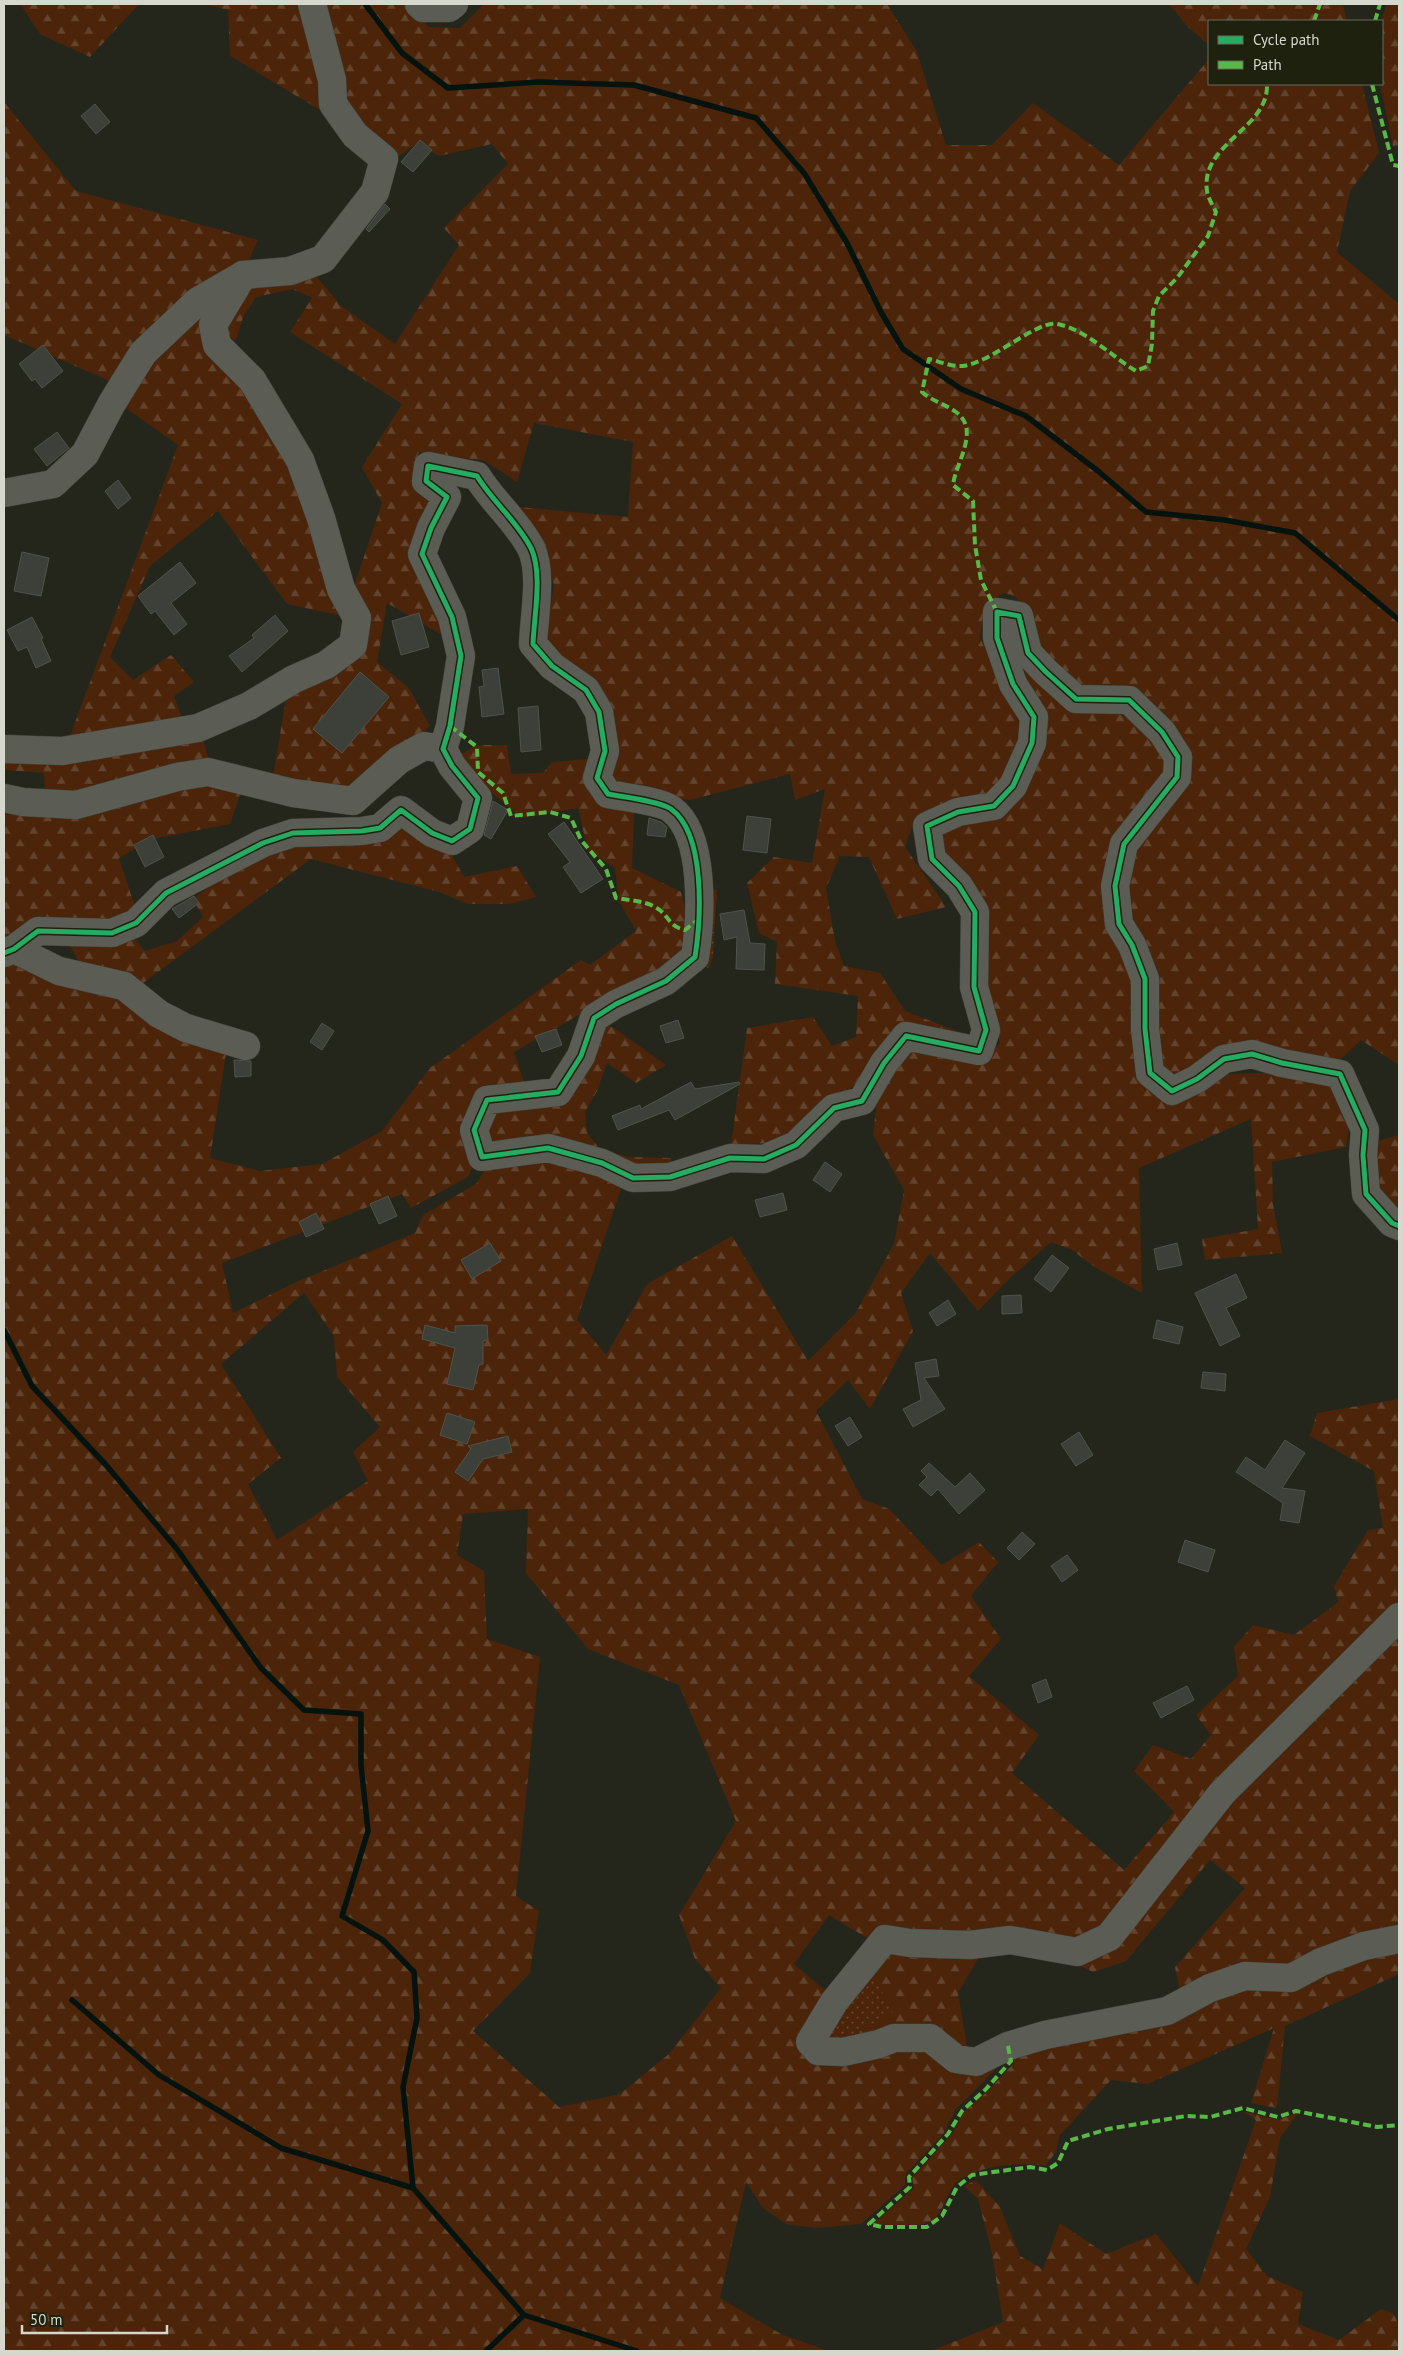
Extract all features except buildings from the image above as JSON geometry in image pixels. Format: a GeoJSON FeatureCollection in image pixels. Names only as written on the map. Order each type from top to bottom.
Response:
{"type":"FeatureCollection","features":[{"type":"Feature","properties":{"kind":"street"},"geometry":{"type":"LineString","coordinates":[[4,493],[53,484],[85,454],[142,354],[198,301],[243,275],[290,270],[323,259],[375,192],[384,159],[354,134],[333,104],[332,80],[312,4]]}},
{"type":"Feature","properties":{"kind":"street"},"geometry":{"type":"LineString","coordinates":[[419,4],[423,8],[449,8],[454,4]]}},
{"type":"Feature","properties":{"kind":"street"},"geometry":{"type":"LineString","coordinates":[[4,749],[62,751],[198,728],[249,706],[294,679],[326,665],[353,645],[357,618],[341,589],[322,518],[300,460],[252,380],[217,345],[213,325],[243,275]]}},
{"type":"Feature","properties":{"kind":"street"},"geometry":{"type":"LineString","coordinates":[[9,951],[38,932],[112,932],[136,924],[166,893],[263,843],[293,833],[362,832],[380,828],[401,810],[432,833],[452,841],[470,829],[478,798],[452,766],[443,749],[450,726],[461,656],[452,617],[422,554],[431,528],[447,497],[426,481],[428,466],[477,476],[488,496],[531,548],[538,586],[533,644],[552,666],[586,690],[599,712],[605,751],[596,778],[608,794],[670,808],[689,830],[697,870],[700,929],[695,957],[666,981],[616,1004],[594,1018],[581,1056],[558,1092],[487,1100],[474,1130],[482,1157],[548,1148],[602,1162],[633,1178],[670,1177],[730,1158],[764,1159],[796,1145],[834,1108],[862,1101],[884,1063],[906,1036],[979,1051],[986,1030],[974,987],[975,912],[959,886],[932,859],[927,826],[958,812],[994,806],[1013,786],[1032,743],[1034,717],[1013,684],[997,638],[997,612],[1018,616],[1028,653],[1076,699],[1129,700],[1162,732],[1178,757],[1177,777],[1124,844],[1115,886],[1119,924],[1132,945],[1145,980],[1145,1028],[1150,1073],[1172,1091],[1197,1079],[1224,1059],[1252,1054],[1282,1063],[1340,1074],[1364,1130],[1363,1155],[1366,1194],[1392,1223],[1399,1226]]}},
{"type":"Feature","properties":{"kind":"street"},"geometry":{"type":"LineString","coordinates":[[4,798],[23,802],[76,806],[177,777],[208,772],[293,793],[353,801],[399,760],[424,746],[443,749]]}},
{"type":"Feature","properties":{"kind":"street"},"geometry":{"type":"LineString","coordinates":[[9,951],[59,971],[124,986],[158,1014],[186,1028],[246,1046]]}},
{"type":"Feature","properties":{"kind":"street"},"geometry":{"type":"LineString","coordinates":[[1399,1617],[1222,1793],[1109,1937],[1077,1952],[1010,1940],[970,1945],[910,1943],[885,1939],[834,2002],[810,2042],[818,2051],[843,2052],[879,2044],[894,2038],[930,2038],[956,2059],[976,2062],[1008,2046],[1045,2035],[1167,2010],[1210,1988],[1245,1976],[1292,1978],[1321,1962],[1364,1946],[1399,1939]]}},
{"type":"Feature","properties":{"kind":"green space"},"geometry":{"type":"Polygon","coordinates":[[[20,4],[139,4],[90,57],[40,34],[20,4]]]}},
{"type":"Feature","properties":{"kind":"green space"},"geometry":{"type":"Polygon","coordinates":[[[204,4],[303,4],[325,113],[230,56],[228,10],[204,4]]]}},
{"type":"Feature","properties":{"kind":"green space"},"geometry":{"type":"Polygon","coordinates":[[[319,4],[404,4],[429,27],[460,28],[484,4],[887,4],[917,52],[946,145],[992,145],[1033,103],[1119,165],[1208,60],[1208,85],[1362,85],[1379,153],[1350,191],[1337,252],[1399,304],[1399,364],[1397,367],[1399,377],[1399,1065],[1361,1040],[1338,1062],[1291,1056],[1265,1044],[1236,1043],[1189,1071],[1168,1074],[1154,1065],[1120,886],[1182,742],[1083,689],[1040,655],[1023,608],[1015,596],[1004,593],[991,600],[983,616],[980,638],[1019,722],[1017,752],[994,794],[935,809],[912,826],[905,847],[946,907],[897,919],[869,857],[840,856],[826,888],[835,941],[844,966],[880,973],[905,1011],[972,1037],[903,1027],[863,1084],[835,1094],[786,1136],[770,1143],[731,1145],[747,1028],[813,1017],[832,1046],[856,1037],[858,996],[775,984],[777,942],[759,933],[747,883],[774,857],[812,863],[825,789],[795,800],[790,774],[690,800],[615,790],[608,765],[558,653],[549,640],[547,627],[554,585],[542,546],[519,507],[628,517],[633,442],[534,423],[517,482],[485,461],[419,452],[415,467],[416,477],[434,497],[428,589],[444,636],[387,603],[377,662],[408,687],[430,726],[349,792],[273,777],[287,693],[338,667],[352,592],[382,503],[362,467],[402,404],[290,332],[312,298],[292,289],[256,297],[243,317],[236,340],[227,339],[227,321],[241,299],[256,285],[313,272],[341,306],[395,344],[459,245],[444,228],[508,164],[492,144],[439,156],[418,143],[397,157],[381,146],[341,100],[339,51],[319,4]]]}},
{"type":"Feature","properties":{"kind":"green space"},"geometry":{"type":"Polygon","coordinates":[[[1169,4],[1343,4],[1347,20],[1208,20],[1208,44],[1187,26],[1169,4]]]}},
{"type":"Feature","properties":{"kind":"green space"},"geometry":{"type":"Polygon","coordinates":[[[1387,4],[1399,4],[1399,145],[1393,146],[1380,85],[1383,85],[1383,20],[1381,20],[1387,4]]]}},
{"type":"Feature","properties":{"kind":"green space"},"geometry":{"type":"Polygon","coordinates":[[[4,102],[76,191],[258,240],[244,270],[114,383],[4,335],[4,102]]]}},
{"type":"Feature","properties":{"kind":"green space"},"geometry":{"type":"Polygon","coordinates":[[[203,303],[208,323],[297,462],[352,618],[287,604],[218,511],[150,566],[110,657],[133,680],[171,655],[194,682],[174,696],[184,723],[67,744],[178,445],[120,404],[151,356],[203,303]]]}},
{"type":"Feature","properties":{"kind":"green space"},"geometry":{"type":"Polygon","coordinates":[[[1014,664],[1024,664],[1127,718],[1152,740],[1169,765],[1116,842],[1136,980],[1140,1070],[1149,1092],[1177,1101],[1229,1074],[1268,1073],[1334,1082],[1350,1117],[1346,1147],[1272,1162],[1273,1204],[1282,1253],[1205,1260],[1202,1239],[1258,1229],[1251,1119],[1139,1168],[1142,1293],[1096,1268],[1072,1250],[1051,1242],[1010,1278],[978,1311],[930,1253],[901,1293],[913,1331],[870,1409],[848,1380],[816,1411],[862,1499],[889,1509],[942,1565],[979,1542],[998,1562],[971,1596],[1001,1639],[969,1676],[1039,1735],[1012,1773],[1124,1870],[1174,1812],[1134,1771],[1153,1745],[1191,1759],[1211,1735],[1196,1715],[1238,1676],[1234,1647],[1253,1625],[1294,1635],[1338,1602],[1334,1586],[1368,1530],[1383,1528],[1374,1471],[1310,1436],[1317,1413],[1399,1399],[1399,1608],[1137,1894],[1084,1940],[872,1941],[829,1915],[794,1964],[832,1996],[802,2040],[930,2046],[1001,2064],[956,2109],[944,2133],[905,2175],[905,2185],[861,2224],[817,2228],[786,2224],[763,2208],[746,2182],[720,2298],[781,2334],[828,2351],[4,2351],[4,964],[24,964],[119,994],[226,1053],[210,1158],[260,1171],[322,1164],[382,1131],[430,1068],[581,960],[590,965],[636,931],[619,901],[615,868],[588,851],[578,808],[521,818],[484,786],[461,754],[478,745],[507,745],[511,774],[543,773],[552,762],[589,759],[607,803],[634,813],[632,868],[681,892],[690,929],[680,957],[514,1052],[525,1085],[485,1090],[475,1162],[468,1177],[411,1208],[402,1194],[222,1263],[233,1313],[296,1282],[415,1233],[423,1215],[476,1184],[489,1163],[552,1153],[624,1180],[577,1320],[606,1355],[647,1284],[732,1236],[808,1361],[855,1314],[894,1244],[904,1190],[873,1135],[879,1083],[908,1042],[983,1057],[1000,1043],[987,997],[984,908],[936,852],[936,830],[1034,772],[1047,737],[1041,715],[1014,664]],[[304,1293],[221,1364],[281,1458],[248,1484],[277,1540],[368,1481],[353,1452],[380,1427],[337,1377],[334,1336],[304,1293]],[[528,1509],[463,1514],[457,1555],[484,1571],[487,1639],[540,1657],[516,1896],[539,1911],[530,1973],[473,2031],[559,2107],[620,2094],[669,2054],[721,1988],[695,1959],[679,1915],[736,1821],[679,1685],[588,1649],[526,1573],[528,1509]]]}},
{"type":"Feature","properties":{"kind":"green space"},"geometry":{"type":"Polygon","coordinates":[[[201,733],[210,764],[73,799],[45,794],[44,773],[4,770],[4,753],[201,733]]]}},
{"type":"Feature","properties":{"kind":"green space"},"geometry":{"type":"Polygon","coordinates":[[[209,777],[241,792],[230,824],[152,839],[119,858],[136,910],[116,917],[77,923],[4,941],[4,811],[209,777]]]}},
{"type":"Feature","properties":{"kind":"green space"},"geometry":{"type":"Polygon","coordinates":[[[403,820],[451,854],[464,877],[517,866],[536,897],[510,904],[468,904],[439,892],[311,859],[139,986],[81,966],[67,940],[132,936],[145,951],[177,941],[203,917],[193,899],[246,864],[282,848],[299,843],[403,820]]]}},
{"type":"Feature","properties":{"kind":"green space"},"geometry":{"type":"Polygon","coordinates":[[[705,886],[717,890],[713,956],[709,968],[698,963],[705,886]]]}},
{"type":"Feature","properties":{"kind":"green space"},"geometry":{"type":"Polygon","coordinates":[[[601,1022],[614,1028],[666,1065],[636,1083],[607,1063],[597,1091],[585,1112],[587,1133],[599,1148],[628,1157],[671,1158],[672,1172],[484,1148],[492,1104],[564,1095],[601,1022]]]}},
{"type":"Feature","properties":{"kind":"green space"},"geometry":{"type":"Polygon","coordinates":[[[1399,1135],[1399,1212],[1385,1196],[1381,1188],[1377,1172],[1377,1141],[1399,1135]]]}},
{"type":"Feature","properties":{"kind":"green space"},"geometry":{"type":"Polygon","coordinates":[[[1399,1627],[1399,1935],[1180,1992],[1175,1967],[1245,1888],[1210,1860],[1126,1961],[1093,1972],[1053,1953],[1083,1953],[1196,1834],[1399,1627]]]}},
{"type":"Feature","properties":{"kind":"green space"},"geometry":{"type":"Polygon","coordinates":[[[1399,1941],[1399,1974],[1285,2026],[1277,2108],[1251,2103],[1274,2028],[1148,2084],[1111,2080],[1060,2135],[1056,2152],[1045,2166],[1023,2164],[997,2166],[972,2173],[954,2185],[939,2213],[930,2221],[913,2226],[873,2224],[914,2188],[912,2178],[952,2134],[964,2112],[989,2090],[1014,2063],[1012,2048],[1399,1941]]]}},
{"type":"Feature","properties":{"kind":"green space"},"geometry":{"type":"Polygon","coordinates":[[[890,1944],[979,1957],[958,1993],[968,2053],[856,2042],[860,2031],[893,2012],[869,1968],[890,1944]]]}},
{"type":"Feature","properties":{"kind":"green space"},"geometry":{"type":"Polygon","coordinates":[[[869,1968],[894,2012],[860,2031],[856,2042],[823,2047],[869,1968]]]}},
{"type":"Feature","properties":{"kind":"green space"},"geometry":{"type":"Polygon","coordinates":[[[1242,2111],[1278,2120],[1299,2112],[1280,2138],[1270,2197],[1246,2249],[1267,2276],[1303,2292],[1298,2324],[1339,2340],[1381,2309],[1393,2313],[1399,2325],[1399,2351],[931,2351],[1003,2322],[992,2253],[978,2199],[964,2186],[976,2180],[1000,2207],[1020,2256],[1043,2269],[1060,2223],[1106,2254],[1156,2234],[1198,2286],[1256,2120],[1242,2111]]]}},
{"type":"Feature","properties":{"kind":"waterway"},"geometry":{"type":"LineString","coordinates":[[365,4],[402,53],[448,88],[539,82],[634,85],[756,118],[804,173],[847,243],[882,314],[903,349],[961,389],[1026,416],[1098,471],[1146,512],[1225,520],[1295,533],[1399,620]]}},
{"type":"Feature","properties":{"kind":"waterway"},"geometry":{"type":"LineString","coordinates":[[4,1330],[32,1386],[106,1465],[177,1549],[261,1668],[304,1710],[361,1714],[361,1765],[368,1831],[342,1916],[383,1940],[414,1972],[417,2018],[403,2087],[413,2188]]}},
{"type":"Feature","properties":{"kind":"waterway"},"geometry":{"type":"LineString","coordinates":[[72,2000],[159,2075],[281,2148],[413,2188],[524,2315],[637,2351]]}},
{"type":"Feature","properties":{"kind":"waterway"},"geometry":{"type":"LineString","coordinates":[[486,2351],[524,2315]]}},
{"type":"Feature","properties":{"kind":"marked path"},"geometry":{"type":"LineString","coordinates":[[1314,20],[1320,4]]}},
{"type":"Feature","properties":{"kind":"marked path"},"geometry":{"type":"LineString","coordinates":[[1375,20],[1380,4]]}},
{"type":"Feature","properties":{"kind":"marked path"},"geometry":{"type":"LineString","coordinates":[[997,612],[981,580],[975,545],[973,501],[953,485],[965,447],[966,428],[963,419],[956,412],[922,392],[929,359],[950,365],[962,366],[986,358],[1038,328],[1049,324],[1058,324],[1069,327],[1089,338],[1136,371],[1148,366],[1152,344],[1153,311],[1159,296],[1177,278],[1208,236],[1216,212],[1207,191],[1208,174],[1214,160],[1223,148],[1257,113],[1265,100],[1267,85]]}},
{"type":"Feature","properties":{"kind":"marked path"},"geometry":{"type":"LineString","coordinates":[[1372,85],[1393,165],[1399,166]]}},
{"type":"Feature","properties":{"kind":"marked path"},"geometry":{"type":"LineString","coordinates":[[450,726],[477,747],[478,772],[503,793],[511,816],[550,812],[571,818],[581,840],[606,869],[616,898],[651,905],[660,910],[675,926],[685,930],[699,919]]}},
{"type":"Feature","properties":{"kind":"marked path"},"geometry":{"type":"LineString","coordinates":[[1008,2046],[1011,2061],[986,2089],[962,2111],[948,2134],[909,2177],[910,2187],[869,2224],[882,2227],[927,2227],[942,2216],[957,2187],[972,2175],[1030,2167],[1047,2170],[1058,2163],[1068,2141],[1108,2129],[1186,2116],[1210,2117],[1243,2108],[1278,2117],[1296,2111],[1377,2127],[1399,2125]]}},
{"type":"Feature","properties":{"kind":"cycle path"},"geometry":{"type":"LineString","coordinates":[[4,953],[14,949],[38,931],[112,933],[136,923],[166,893],[263,843],[293,833],[362,831],[380,828],[401,810],[432,833],[452,841],[470,829],[478,798],[452,766],[443,749],[450,726],[461,656],[452,617],[422,554],[431,528],[447,497],[426,481],[428,466],[477,476],[525,538],[535,558],[537,570],[533,644],[552,666],[586,690],[599,712],[605,751],[597,778],[608,794],[650,802],[671,809],[682,821],[690,837],[696,857],[698,878],[699,921],[695,957],[666,981],[616,1004],[594,1018],[581,1056],[558,1092],[487,1100],[474,1130],[482,1157],[548,1148],[602,1163],[633,1178],[670,1177],[730,1158],[764,1159],[796,1145],[834,1108],[862,1101],[884,1063],[906,1036],[979,1051],[986,1030],[974,987],[975,912],[959,886],[932,859],[927,826],[958,812],[994,806],[1013,786],[1032,743],[1034,717],[1013,684],[997,638],[997,612],[1019,616],[1028,653],[1076,699],[1129,700],[1162,732],[1178,757],[1177,777],[1124,844],[1115,886],[1119,924],[1132,945],[1145,979],[1145,1029],[1150,1073],[1172,1091],[1197,1079],[1224,1059],[1252,1054],[1282,1063],[1340,1074],[1365,1130],[1363,1155],[1366,1194],[1392,1223],[1399,1226]]}}]}
